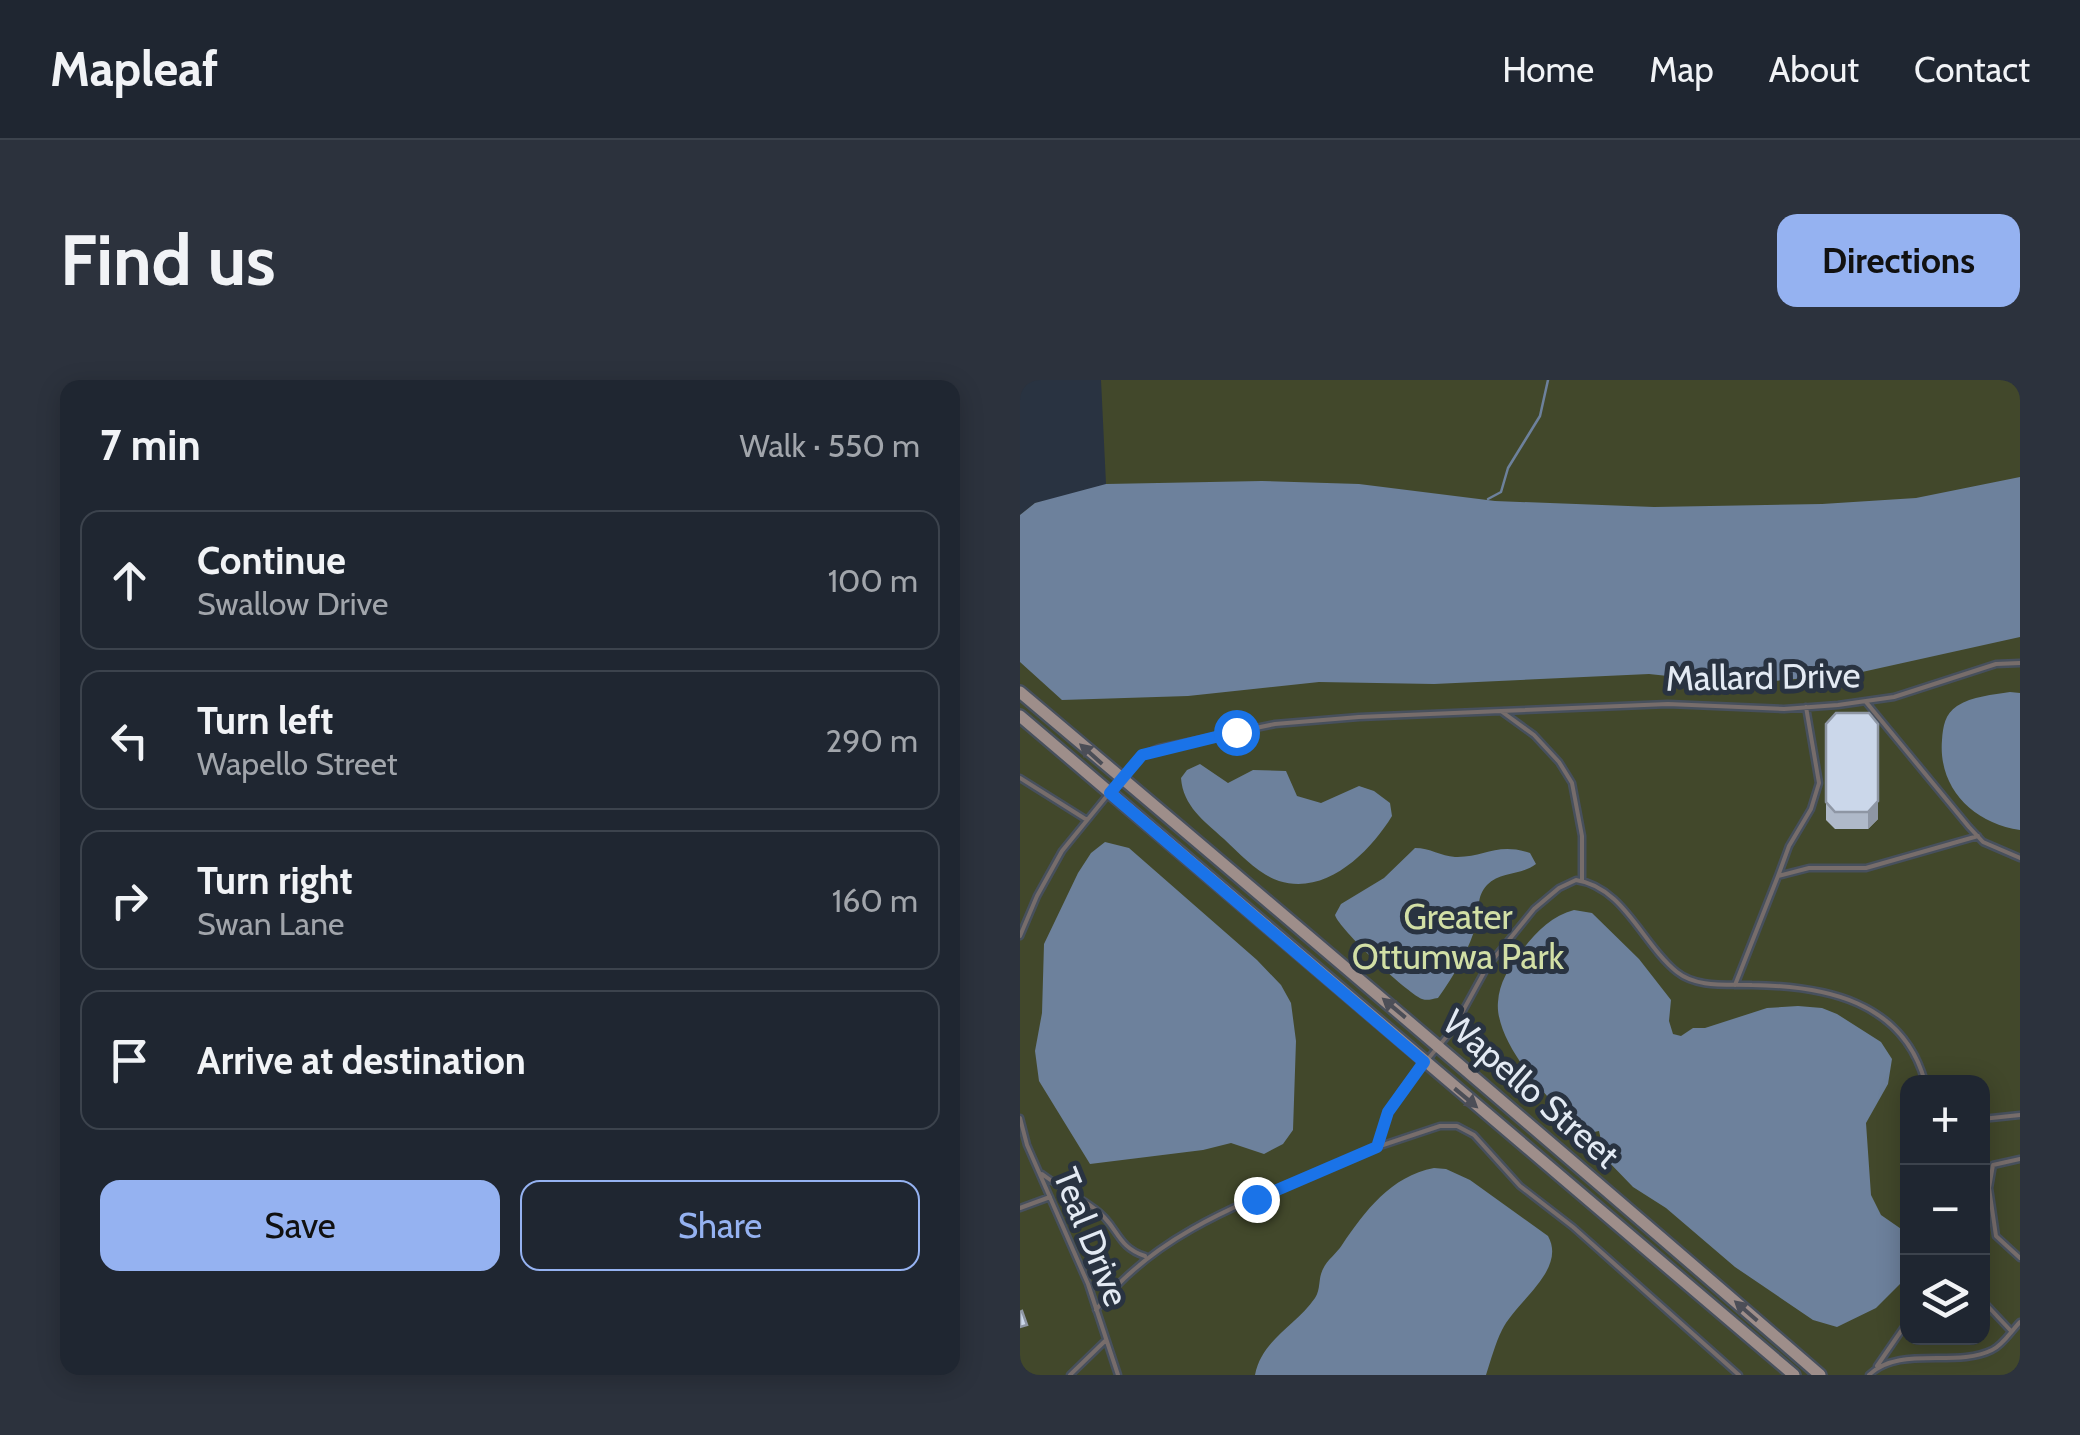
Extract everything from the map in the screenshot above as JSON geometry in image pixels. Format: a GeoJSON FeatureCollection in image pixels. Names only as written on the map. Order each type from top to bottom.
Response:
{"type":"FeatureCollection","features":[{"type":"Feature","properties":{"kind":"main road","name":"Wapello Street"},"geometry":{"type":"LineString","coordinates":[[1020,692],[1820,1375]]}},
{"type":"Feature","properties":{"kind":"main road","name":"Wapello Street"},"geometry":{"type":"LineString","coordinates":[[1020,716],[1794,1375]]}},
{"type":"Feature","properties":{"kind":"lane","name":"Mallard Drive"},"geometry":{"type":"LineString","coordinates":[[1120,780],[1142,755],[1159,748],[1275,724],[1668,704],[1806,708],[1894,697],[1996,664],[2020,662]]}},
{"type":"Feature","properties":{"kind":"lane"},"geometry":{"type":"LineString","coordinates":[[1866,702],[1978,836],[2020,858]]}},
{"type":"Feature","properties":{"kind":"lane"},"geometry":{"type":"LineString","coordinates":[[1734,984],[1789,846],[1812,809],[1819,783],[1806,708]]}},
{"type":"Feature","properties":{"kind":"lane"},"geometry":{"type":"LineString","coordinates":[[1501,710],[1534,735],[1572,783],[1579,806],[1582,881]]}},
{"type":"Feature","properties":{"kind":"lane"},"geometry":{"type":"LineString","coordinates":[[1020,778],[1087,820]]}},
{"type":"Feature","properties":{"kind":"lane"},"geometry":{"type":"LineString","coordinates":[[1020,936],[1046,881],[1120,780]]}},
{"type":"Feature","properties":{"kind":"lane"},"geometry":{"type":"LineString","coordinates":[[1778,876],[1809,868],[1866,868],[1978,836]]}},
{"type":"Feature","properties":{"kind":"lane"},"geometry":{"type":"LineString","coordinates":[[1377,1147],[1388,1112],[1453,1029],[1486,968],[1534,909],[1559,888],[1576,880],[1600,887],[1677,972],[1694,981],[1824,990],[1853,1002],[1890,1023],[1904,1036],[1922,1075]]}},
{"type":"Feature","properties":{"kind":"lane"},"geometry":{"type":"LineString","coordinates":[[1990,1118],[2020,1115]]}},
{"type":"Feature","properties":{"kind":"lane","name":"Teal Drive"},"geometry":{"type":"LineString","coordinates":[[1020,1118],[1038,1171],[1088,1284],[1118,1375]]}},
{"type":"Feature","properties":{"kind":"lane"},"geometry":{"type":"LineString","coordinates":[[1096,1310],[1116,1283],[1146,1256],[1212,1218],[1377,1147],[1440,1126],[1456,1126],[1474,1135],[1520,1186],[1574,1227],[1739,1375]]}},
{"type":"Feature","properties":{"kind":"lane"},"geometry":{"type":"LineString","coordinates":[[2020,1158],[1994,1164],[1989,1188],[1996,1236],[2020,1258]]}},
{"type":"Feature","properties":{"kind":"lane"},"geometry":{"type":"LineString","coordinates":[[1038,1171],[1069,1195],[1096,1209],[1127,1250],[1146,1256]]}},
{"type":"Feature","properties":{"kind":"lane"},"geometry":{"type":"LineString","coordinates":[[1020,1208],[1050,1197]]}},
{"type":"Feature","properties":{"kind":"lane"},"geometry":{"type":"LineString","coordinates":[[1990,1309],[2011,1331]]}},
{"type":"Feature","properties":{"kind":"lane"},"geometry":{"type":"LineString","coordinates":[[1877,1366],[1995,1349],[2020,1322]]}},
{"type":"Feature","properties":{"kind":"lane"},"geometry":{"type":"LineString","coordinates":[[1869,1375],[1900,1333]]}},
{"type":"Feature","properties":{"kind":"lane"},"geometry":{"type":"LineString","coordinates":[[1070,1375],[1105,1340]]}},
{"type":"Feature","properties":{"kind":"green space","name":"Greater Ottumwa Park"},"geometry":{"type":"Polygon","coordinates":[[[1101,380],[2020,380],[2020,1375],[1020,1375],[1020,515],[1035,503],[1132,485],[1106,484],[1101,380]]]}},
{"type":"Feature","properties":{"kind":"water"},"geometry":{"type":"Polygon","coordinates":[[[2020,477],[2020,637],[1853,674],[1762,682],[1649,674],[1434,684],[1319,682],[1188,696],[1062,700],[1020,662],[1020,515],[1035,503],[1106,484],[1359,484],[1495,501],[1654,507],[1916,498],[2020,477]]]}},
{"type":"Feature","properties":{"kind":"water"},"geometry":{"type":"Polygon","coordinates":[[[2020,693],[2020,830],[1987,820],[1962,800],[1946,773],[1942,757],[1944,725],[1953,709],[1976,698],[2020,693]]]}},
{"type":"Feature","properties":{"kind":"water"},"geometry":{"type":"Polygon","coordinates":[[[1200,764],[1228,783],[1253,770],[1286,771],[1297,796],[1321,803],[1359,786],[1390,803],[1392,816],[1359,856],[1330,877],[1296,884],[1279,881],[1250,863],[1190,805],[1181,778],[1200,764]]]}},
{"type":"Feature","properties":{"kind":"water"},"geometry":{"type":"Polygon","coordinates":[[[1105,842],[1129,848],[1281,985],[1291,1003],[1296,1041],[1293,1130],[1283,1144],[1264,1154],[1231,1143],[1090,1164],[1039,1081],[1035,1051],[1042,1013],[1044,944],[1078,873],[1091,853],[1105,842]]]}},
{"type":"Feature","properties":{"kind":"water"},"geometry":{"type":"Polygon","coordinates":[[[1415,848],[1455,857],[1518,850],[1530,853],[1536,864],[1487,885],[1461,962],[1438,998],[1428,1000],[1388,973],[1335,915],[1341,904],[1384,878],[1415,848]]]}},
{"type":"Feature","properties":{"kind":"water"},"geometry":{"type":"Polygon","coordinates":[[[1574,910],[1592,913],[1639,959],[1671,1000],[1669,1021],[1673,1034],[1681,1036],[1693,1028],[1705,1028],[1767,1008],[1798,1006],[1837,1014],[1881,1042],[1892,1059],[1888,1084],[1866,1123],[1871,1195],[1881,1215],[1900,1228],[1900,1284],[1876,1308],[1837,1327],[1813,1320],[1735,1267],[1666,1208],[1633,1187],[1605,1158],[1599,1131],[1589,1133],[1575,1123],[1530,1075],[1516,1056],[1499,1019],[1500,988],[1525,946],[1558,917],[1574,910]]]}},
{"type":"Feature","properties":{"kind":"water"},"geometry":{"type":"Polygon","coordinates":[[[1434,1168],[1470,1180],[1548,1236],[1552,1249],[1545,1273],[1502,1330],[1486,1375],[1255,1375],[1272,1342],[1315,1298],[1321,1272],[1370,1208],[1392,1187],[1434,1168]]]}},
{"type":"Feature","properties":{"kind":"building"},"geometry":{"type":"Polygon","coordinates":[[[1836,713],[1869,713],[1878,724],[1878,801],[1868,812],[1835,812],[1826,802],[1826,724],[1836,713]]]}},
{"type":"Feature","properties":{"kind":"building"},"geometry":{"type":"Polygon","coordinates":[[[1020,1312],[1027,1325],[1020,1327],[1020,1312]]]}},
{"type":"Feature","properties":{"kind":"waterway"},"geometry":{"type":"LineString","coordinates":[[1488,499],[1501,492],[1508,468],[1540,416],[1548,380]]}},
{"type":"Feature","properties":{"kind":"route"},"geometry":{"type":"LineString","coordinates":[[1236,732],[1142,755],[1110,793],[1424,1062],[1388,1112],[1377,1147],[1256,1199]]}}]}
